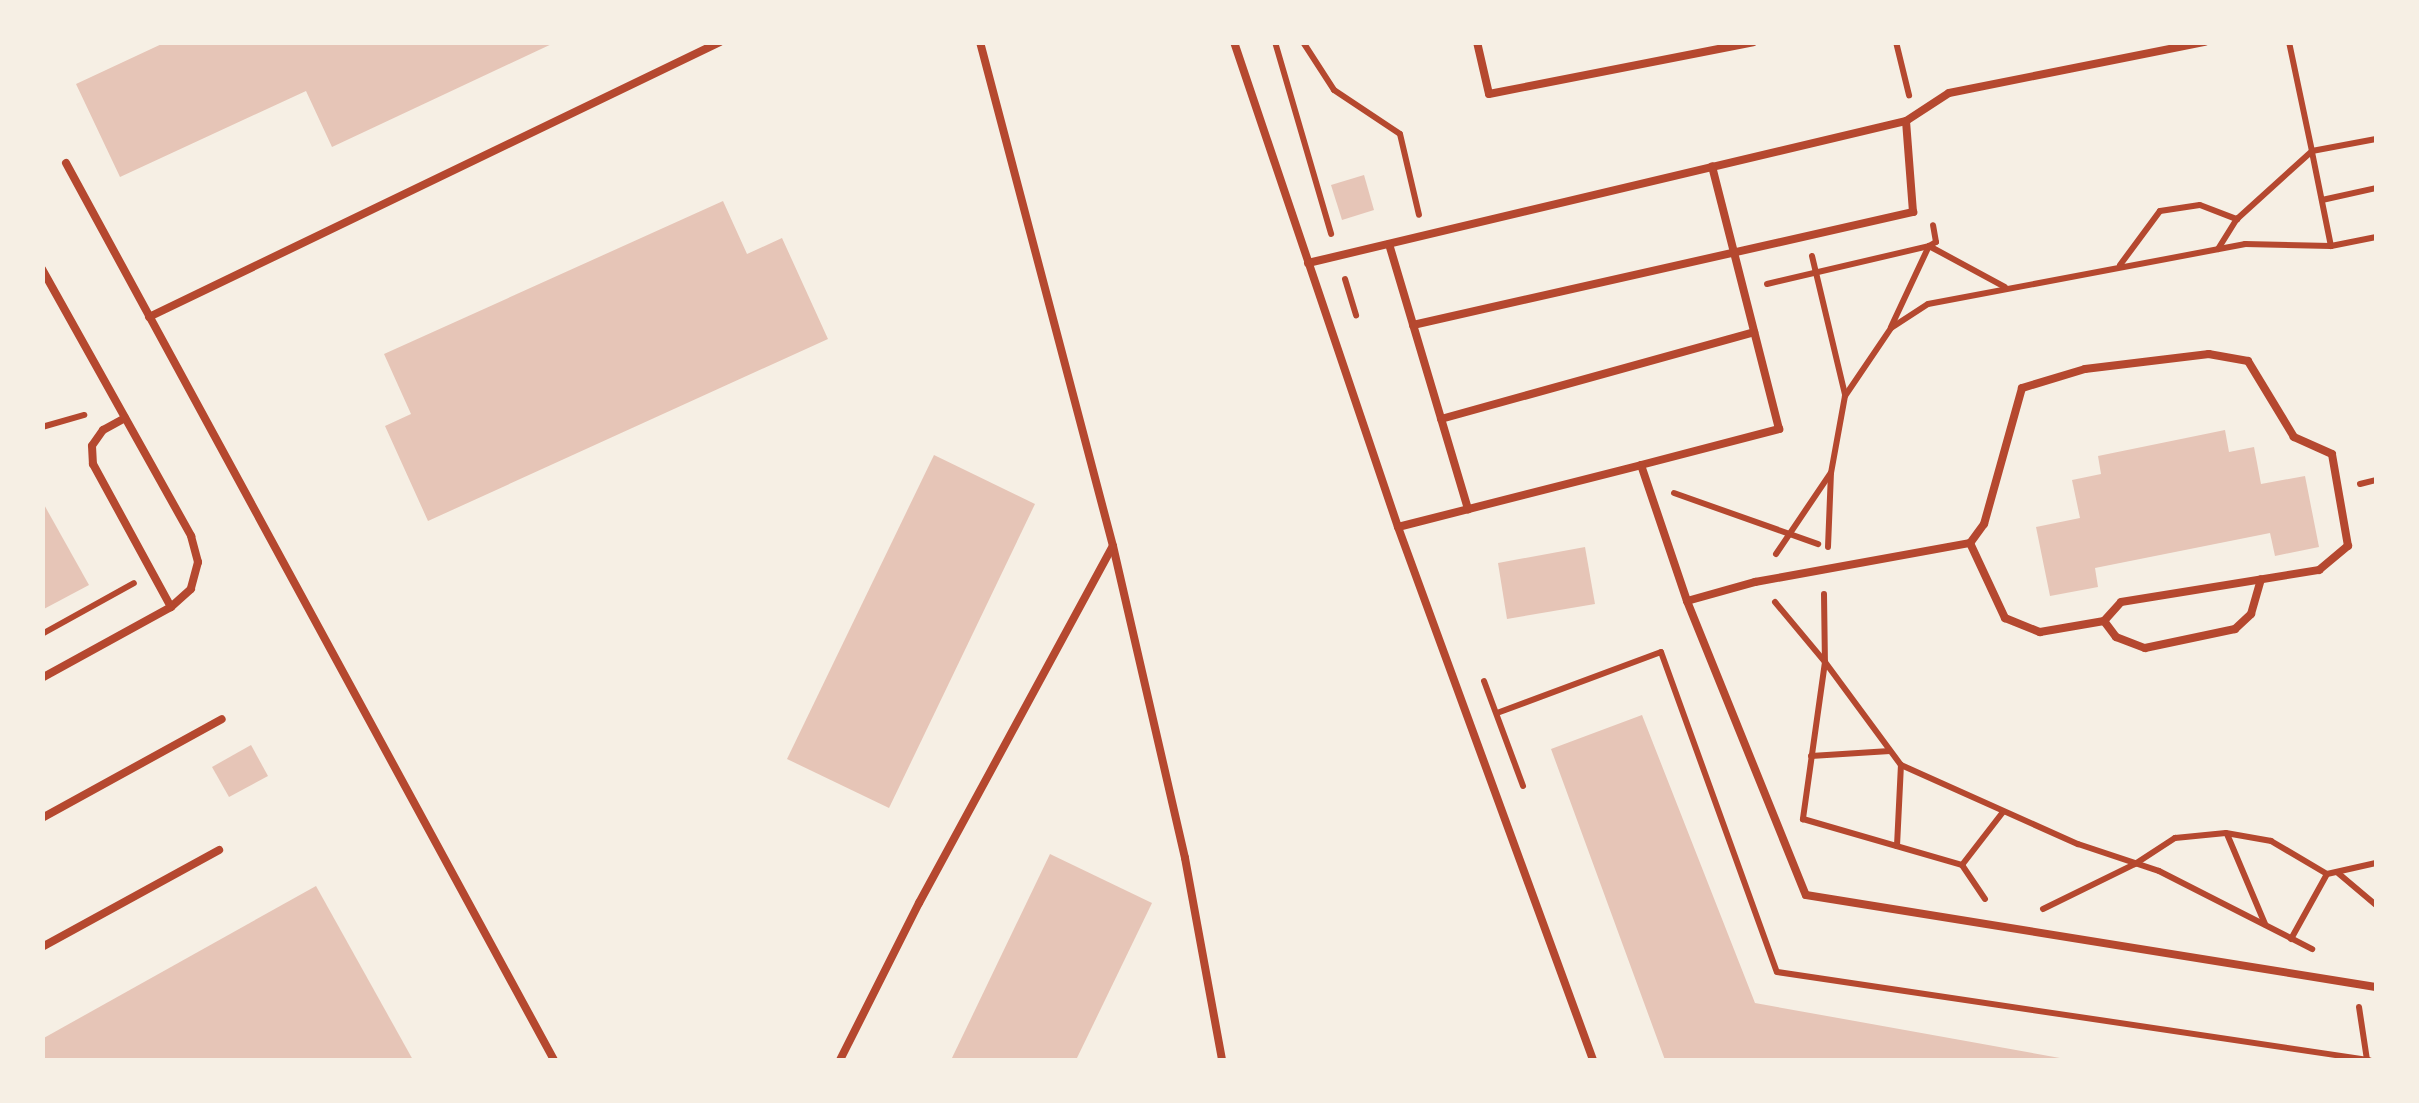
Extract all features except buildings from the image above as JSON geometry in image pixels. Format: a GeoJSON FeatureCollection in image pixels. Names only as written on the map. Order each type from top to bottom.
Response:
{"type":"FeatureCollection","features":[{"type":"Feature","properties":{"kind":"lane"},"geometry":{"type":"LineString","coordinates":[[149,317],[720,42]]}},
{"type":"Feature","properties":{"kind":"lane"},"geometry":{"type":"LineString","coordinates":[[980,42],[1113,546],[1185,858],[1222,1060]]}},
{"type":"Feature","properties":{"kind":"lane"},"geometry":{"type":"LineString","coordinates":[[1248,42],[1234,44],[1398,527],[1593,1060]]}},
{"type":"Feature","properties":{"kind":"lane"},"geometry":{"type":"LineString","coordinates":[[1478,42],[1489,94],[1753,42]]}},
{"type":"Feature","properties":{"kind":"lane"},"geometry":{"type":"LineString","coordinates":[[1308,263],[1906,121],[1949,92],[2205,42]]}},
{"type":"Feature","properties":{"kind":"lane"},"geometry":{"type":"LineString","coordinates":[[1413,325],[1913,212],[1906,121]]}},
{"type":"Feature","properties":{"kind":"lane"},"geometry":{"type":"LineString","coordinates":[[66,163],[554,1060]]}},
{"type":"Feature","properties":{"kind":"lane"},"geometry":{"type":"LineString","coordinates":[[1398,527],[1779,429],[1712,166]]}},
{"type":"Feature","properties":{"kind":"lane"},"geometry":{"type":"LineString","coordinates":[[1389,244],[1468,509]]}},
{"type":"Feature","properties":{"kind":"lane"},"geometry":{"type":"LineString","coordinates":[[42,270],[190,536],[198,562],[190,589],[171,606],[42,678]]}},
{"type":"Feature","properties":{"kind":"lane"},"geometry":{"type":"LineString","coordinates":[[1441,419],[1754,332]]}},
{"type":"Feature","properties":{"kind":"lane"},"geometry":{"type":"LineString","coordinates":[[1687,601],[1755,582],[1970,542],[1984,524],[2022,388],[2085,369],[2209,354],[2248,360],[2294,437],[2332,454],[2348,546],[2320,570],[2121,602],[2104,621],[2040,632],[2005,618],[1970,542]]}},
{"type":"Feature","properties":{"kind":"lane"},"geometry":{"type":"LineString","coordinates":[[125,418],[103,430],[92,446],[93,464],[171,606]]}},
{"type":"Feature","properties":{"kind":"lane"},"geometry":{"type":"LineString","coordinates":[[1641,465],[1687,601],[1806,895],[2376,987]]}},
{"type":"Feature","properties":{"kind":"lane"},"geometry":{"type":"LineString","coordinates":[[840,1060],[919,903],[1113,546]]}},
{"type":"Feature","properties":{"kind":"lane"},"geometry":{"type":"LineString","coordinates":[[2104,621],[2116,637],[2145,648],[2235,629],[2250,614],[2261,580]]}},
{"type":"Feature","properties":{"kind":"lane"},"geometry":{"type":"LineString","coordinates":[[42,818],[222,718]]}},
{"type":"Feature","properties":{"kind":"lane"},"geometry":{"type":"LineString","coordinates":[[42,947],[219,850]]}},
{"type":"Feature","properties":{"kind":"path"},"geometry":{"type":"LineString","coordinates":[[1276,42],[1362,332]]}},
{"type":"Feature","properties":{"kind":"path"},"geometry":{"type":"LineString","coordinates":[[1303,42],[1334,90],[1400,134],[1424,235]]}},
{"type":"Feature","properties":{"kind":"path"},"geometry":{"type":"LineString","coordinates":[[2290,42],[2331,246]]}},
{"type":"Feature","properties":{"kind":"path"},"geometry":{"type":"LineString","coordinates":[[2218,249],[2238,219],[2312,151],[2376,139]]}},
{"type":"Feature","properties":{"kind":"path"},"geometry":{"type":"LineString","coordinates":[[2322,200],[2376,188]]}},
{"type":"Feature","properties":{"kind":"path"},"geometry":{"type":"LineString","coordinates":[[2119,266],[2160,211],[2200,206],[2238,219]]}},
{"type":"Feature","properties":{"kind":"path"},"geometry":{"type":"LineString","coordinates":[[1808,237],[1845,396],[1831,472],[1824,662],[1803,819],[1962,865],[2004,928],[2136,864],[2175,838],[2226,833],[2271,841],[2326,874],[2376,864]]}},
{"type":"Feature","properties":{"kind":"path"},"geometry":{"type":"LineString","coordinates":[[1891,328],[1928,304],[2005,287],[2245,244],[2331,246],[2376,237]]}},
{"type":"Feature","properties":{"kind":"path"},"geometry":{"type":"LineString","coordinates":[[1845,396],[1891,328],[1929,246],[2005,287]]}},
{"type":"Feature","properties":{"kind":"path"},"geometry":{"type":"LineString","coordinates":[[1831,472],[1755,582],[1824,662],[1902,765],[2004,812],[2159,871],[2325,954]]}},
{"type":"Feature","properties":{"kind":"path"},"geometry":{"type":"LineString","coordinates":[[1647,483],[1828,548]]}},
{"type":"Feature","properties":{"kind":"path"},"geometry":{"type":"LineString","coordinates":[[42,634],[153,573]]}},
{"type":"Feature","properties":{"kind":"path"},"geometry":{"type":"LineString","coordinates":[[1484,678],[1530,804]]}},
{"type":"Feature","properties":{"kind":"path"},"geometry":{"type":"LineString","coordinates":[[1812,756],[1891,751]]}},
{"type":"Feature","properties":{"kind":"path"},"geometry":{"type":"LineString","coordinates":[[1897,846],[1902,765]]}},
{"type":"Feature","properties":{"kind":"path"},"geometry":{"type":"LineString","coordinates":[[1962,865],[2004,812]]}},
{"type":"Feature","properties":{"kind":"path"},"geometry":{"type":"LineString","coordinates":[[2226,833],[2266,926]]}},
{"type":"Feature","properties":{"kind":"path"},"geometry":{"type":"LineString","coordinates":[[2337,872],[2376,905]]}},
{"type":"Feature","properties":{"kind":"path"},"geometry":{"type":"LineString","coordinates":[[2291,939],[2326,874]]}},
{"type":"Feature","properties":{"kind":"path"},"geometry":{"type":"LineString","coordinates":[[2356,984],[2368,1060]]}}]}
